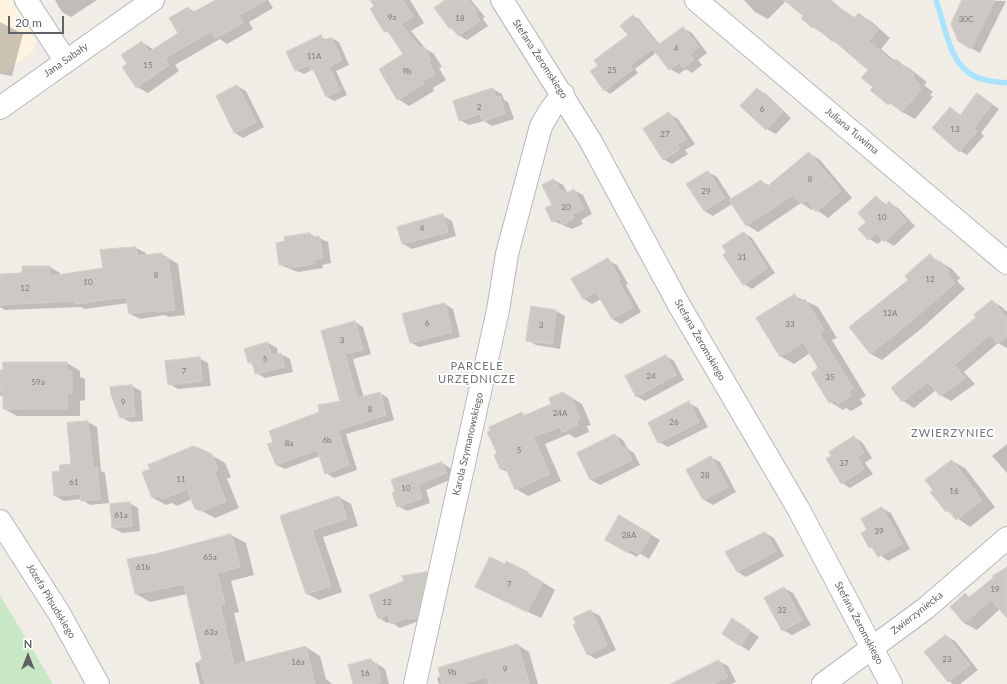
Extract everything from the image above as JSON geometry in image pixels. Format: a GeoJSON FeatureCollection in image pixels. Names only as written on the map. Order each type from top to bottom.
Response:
{"type":"FeatureCollection","features":[{"type":"Feature","properties":{"kind":"street"},"geometry":{"type":"LineString","coordinates":[[26,0],[65,60]]}},
{"type":"Feature","properties":{"kind":"street","name":"Jana Sabały"},"geometry":{"type":"LineString","coordinates":[[0,108],[65,60],[153,0]]}},
{"type":"Feature","properties":{"kind":"street","name":"Stefana Żeromskiego"},"geometry":{"type":"LineString","coordinates":[[502,0],[563,94],[590,140],[679,305],[799,510],[891,684]]}},
{"type":"Feature","properties":{"kind":"street","name":"Juliana Tuwima"},"geometry":{"type":"LineString","coordinates":[[696,0],[1007,263]]}},
{"type":"Feature","properties":{"kind":"street","name":"Karola Szymanowskiego"},"geometry":{"type":"LineString","coordinates":[[415,684],[496,318],[507,254],[541,126],[551,109],[563,94]]}},
{"type":"Feature","properties":{"kind":"street","name":"Józefa Piłsudskiego"},"geometry":{"type":"LineString","coordinates":[[0,520],[56,607],[98,684]]}},
{"type":"Feature","properties":{"kind":"street","name":"Zwierzyniecka"},"geometry":{"type":"LineString","coordinates":[[823,684],[926,608],[1007,538]]}},
{"type":"Feature","properties":{"kind":"shaded area"},"geometry":{"type":"Polygon","coordinates":[[[0,0],[11,0],[36,41],[33,52],[0,76],[0,0]]]}},
{"type":"Feature","properties":{"kind":"green space"},"geometry":{"type":"Polygon","coordinates":[[[0,595],[53,684],[0,684],[0,595]]]}},
{"type":"Feature","properties":{"kind":"building"},"geometry":{"type":"Polygon","coordinates":[[[216,0],[267,0],[239,15],[243,23],[216,38],[212,31],[165,58],[169,65],[136,88],[122,67],[127,64],[121,55],[142,41],[149,52],[178,33],[169,18],[188,7],[191,13],[216,0]]]}},
{"type":"Feature","properties":{"kind":"building"},"geometry":{"type":"Polygon","coordinates":[[[370,0],[403,0],[413,16],[401,24],[420,48],[423,46],[431,60],[428,62],[435,74],[422,82],[424,84],[397,100],[379,69],[403,54],[387,30],[384,32],[370,9],[374,6],[370,0]]]}},
{"type":"Feature","properties":{"kind":"building"},"geometry":{"type":"Polygon","coordinates":[[[445,0],[468,0],[477,12],[475,14],[480,21],[458,36],[452,28],[450,29],[434,8],[445,0]]]}},
{"type":"Feature","properties":{"kind":"building"},"geometry":{"type":"Polygon","coordinates":[[[784,0],[831,0],[853,19],[859,13],[878,30],[868,41],[893,62],[896,59],[914,74],[912,77],[920,84],[918,87],[921,89],[902,112],[890,103],[888,105],[870,90],[873,87],[861,78],[868,70],[814,26],[812,28],[801,18],[803,16],[784,0]]]}},
{"type":"Feature","properties":{"kind":"building"},"geometry":{"type":"Polygon","coordinates":[[[962,0],[995,0],[971,49],[958,41],[951,24],[962,0]]]}},
{"type":"Feature","properties":{"kind":"building"},"geometry":{"type":"Polygon","coordinates":[[[633,15],[658,45],[630,65],[633,69],[604,91],[590,71],[598,66],[594,60],[628,35],[620,26],[633,15]]]}},
{"type":"Feature","properties":{"kind":"building"},"geometry":{"type":"Polygon","coordinates":[[[683,27],[699,47],[690,54],[694,60],[683,68],[679,63],[669,70],[653,49],[683,27]]]}},
{"type":"Feature","properties":{"kind":"building"},"geometry":{"type":"Polygon","coordinates":[[[321,35],[323,41],[331,37],[342,60],[329,67],[340,91],[326,97],[313,69],[310,70],[308,65],[295,71],[286,52],[321,35]]]}},
{"type":"Feature","properties":{"kind":"building"},"geometry":{"type":"Polygon","coordinates":[[[237,85],[256,122],[234,133],[216,96],[237,85]]]}},
{"type":"Feature","properties":{"kind":"building"},"geometry":{"type":"Polygon","coordinates":[[[493,88],[496,97],[500,96],[505,114],[483,121],[480,114],[459,121],[453,101],[493,88]]]}},
{"type":"Feature","properties":{"kind":"building"},"geometry":{"type":"Polygon","coordinates":[[[757,88],[783,112],[766,130],[740,106],[757,88]]]}},
{"type":"Feature","properties":{"kind":"building"},"geometry":{"type":"Polygon","coordinates":[[[977,93],[992,104],[974,128],[977,131],[959,152],[932,128],[950,107],[960,115],[977,93]]]}},
{"type":"Feature","properties":{"kind":"building"},"geometry":{"type":"Polygon","coordinates":[[[669,112],[686,139],[677,145],[680,149],[663,160],[643,129],[669,112]]]}},
{"type":"Feature","properties":{"kind":"building"},"geometry":{"type":"Polygon","coordinates":[[[809,152],[841,191],[816,212],[806,200],[801,204],[793,195],[746,226],[729,200],[761,180],[766,187],[809,152]]]}},
{"type":"Feature","properties":{"kind":"building"},"geometry":{"type":"Polygon","coordinates":[[[708,171],[725,198],[704,211],[686,184],[708,171]]]}},
{"type":"Feature","properties":{"kind":"building"},"geometry":{"type":"Polygon","coordinates":[[[554,179],[561,191],[563,190],[565,194],[574,189],[584,209],[572,214],[574,218],[562,225],[559,218],[552,222],[545,208],[552,205],[542,185],[554,179]]]}},
{"type":"Feature","properties":{"kind":"building"},"geometry":{"type":"Polygon","coordinates":[[[876,196],[885,206],[889,201],[907,221],[884,242],[876,233],[868,240],[858,229],[866,222],[858,213],[876,196]]]}},
{"type":"Feature","properties":{"kind":"building"},"geometry":{"type":"Polygon","coordinates":[[[443,214],[448,232],[402,244],[397,227],[443,214]]]}},
{"type":"Feature","properties":{"kind":"building"},"geometry":{"type":"Polygon","coordinates":[[[744,232],[767,268],[743,285],[723,255],[726,252],[722,246],[744,232]]]}},
{"type":"Feature","properties":{"kind":"building"},"geometry":{"type":"Polygon","coordinates":[[[310,233],[311,237],[319,236],[323,258],[314,260],[314,264],[288,268],[288,264],[279,265],[276,243],[285,241],[284,237],[310,233]]]}},
{"type":"Feature","properties":{"kind":"building"},"geometry":{"type":"Polygon","coordinates":[[[136,247],[137,256],[162,253],[163,258],[168,258],[175,310],[158,312],[157,310],[129,314],[126,297],[75,304],[74,301],[0,305],[0,274],[22,273],[22,266],[50,266],[50,276],[103,268],[100,250],[136,247]]]}},
{"type":"Feature","properties":{"kind":"building"},"geometry":{"type":"Polygon","coordinates":[[[930,254],[938,263],[940,261],[949,271],[947,274],[955,283],[909,323],[870,354],[849,327],[908,280],[905,276],[930,254]]]}},
{"type":"Feature","properties":{"kind":"building"},"geometry":{"type":"Polygon","coordinates":[[[608,258],[633,307],[612,319],[596,292],[583,299],[571,279],[608,258]]]}},
{"type":"Feature","properties":{"kind":"building"},"geometry":{"type":"Polygon","coordinates":[[[795,294],[799,302],[805,299],[824,330],[819,333],[853,388],[848,392],[851,396],[838,404],[835,400],[829,403],[811,373],[818,368],[803,342],[780,357],[756,318],[795,294]]]}},
{"type":"Feature","properties":{"kind":"building"},"geometry":{"type":"Polygon","coordinates":[[[992,300],[1007,318],[1007,336],[998,344],[990,335],[954,365],[965,378],[940,396],[928,382],[902,402],[891,388],[976,317],[974,315],[992,300]]]}},
{"type":"Feature","properties":{"kind":"building"},"geometry":{"type":"Polygon","coordinates":[[[445,303],[452,332],[410,343],[402,314],[445,303]]]}},
{"type":"Feature","properties":{"kind":"building"},"geometry":{"type":"Polygon","coordinates":[[[531,306],[556,310],[552,344],[526,341],[531,306]]]}},
{"type":"Feature","properties":{"kind":"building"},"geometry":{"type":"Polygon","coordinates":[[[355,321],[363,350],[345,354],[357,398],[380,392],[386,415],[338,430],[349,465],[325,474],[317,450],[276,465],[267,444],[273,442],[269,431],[319,412],[318,405],[340,401],[321,331],[355,321]]]}},
{"type":"Feature","properties":{"kind":"building"},"geometry":{"type":"Polygon","coordinates":[[[268,342],[271,355],[281,353],[285,367],[255,374],[252,362],[248,363],[244,349],[268,342]]]}},
{"type":"Feature","properties":{"kind":"building"},"geometry":{"type":"Polygon","coordinates":[[[666,355],[676,375],[636,397],[625,376],[666,355]]]}},
{"type":"Feature","properties":{"kind":"building"},"geometry":{"type":"Polygon","coordinates":[[[200,357],[202,381],[168,385],[165,361],[200,357]]]}},
{"type":"Feature","properties":{"kind":"building"},"geometry":{"type":"Polygon","coordinates":[[[3,362],[67,362],[67,371],[72,371],[72,393],[67,394],[67,409],[3,409],[3,392],[0,392],[0,370],[3,370],[3,362]]]}},
{"type":"Feature","properties":{"kind":"building"},"geometry":{"type":"Polygon","coordinates":[[[132,385],[135,416],[120,418],[111,395],[110,387],[132,385]]]}},
{"type":"Feature","properties":{"kind":"building"},"geometry":{"type":"Polygon","coordinates":[[[564,392],[566,397],[570,396],[580,418],[576,420],[578,425],[562,432],[560,427],[533,437],[550,474],[515,490],[505,467],[500,469],[494,455],[497,453],[487,432],[490,431],[489,427],[522,412],[523,416],[551,404],[549,398],[564,392]]]}},
{"type":"Feature","properties":{"kind":"building"},"geometry":{"type":"Polygon","coordinates":[[[689,401],[699,422],[658,443],[648,423],[689,401]]]}},
{"type":"Feature","properties":{"kind":"building"},"geometry":{"type":"Polygon","coordinates":[[[88,421],[93,468],[97,467],[100,499],[81,501],[80,494],[54,496],[52,472],[60,471],[59,465],[71,464],[67,423],[88,421]]]}},
{"type":"Feature","properties":{"kind":"building"},"geometry":{"type":"Polygon","coordinates":[[[615,434],[622,448],[625,447],[632,460],[590,480],[577,453],[615,434]]]}},
{"type":"Feature","properties":{"kind":"building"},"geometry":{"type":"Polygon","coordinates":[[[854,436],[864,453],[857,457],[864,469],[841,484],[826,459],[831,456],[829,452],[854,436]]]}},
{"type":"Feature","properties":{"kind":"building"},"geometry":{"type":"Polygon","coordinates":[[[194,446],[212,454],[218,470],[214,471],[226,501],[201,511],[195,509],[187,489],[163,499],[158,496],[152,498],[142,472],[150,469],[148,465],[194,446]]]}},
{"type":"Feature","properties":{"kind":"building"},"geometry":{"type":"Polygon","coordinates":[[[711,456],[728,487],[703,500],[686,470],[711,456]]]}},
{"type":"Feature","properties":{"kind":"building"},"geometry":{"type":"Polygon","coordinates":[[[952,460],[982,500],[956,520],[948,510],[946,512],[930,492],[933,490],[925,480],[952,460]]]}},
{"type":"Feature","properties":{"kind":"building"},"geometry":{"type":"Polygon","coordinates":[[[442,462],[446,473],[418,485],[422,498],[397,507],[392,492],[395,492],[391,480],[442,462]]]}},
{"type":"Feature","properties":{"kind":"building"},"geometry":{"type":"Polygon","coordinates":[[[339,496],[347,519],[312,530],[331,586],[306,594],[280,516],[339,496]]]}},
{"type":"Feature","properties":{"kind":"building"},"geometry":{"type":"Polygon","coordinates":[[[130,502],[132,526],[112,528],[110,504],[130,502]]]}},
{"type":"Feature","properties":{"kind":"building"},"geometry":{"type":"Polygon","coordinates":[[[882,507],[902,544],[878,557],[872,547],[869,548],[861,533],[867,530],[861,519],[882,507]]]}},
{"type":"Feature","properties":{"kind":"building"},"geometry":{"type":"Polygon","coordinates":[[[619,515],[651,534],[639,555],[630,549],[628,553],[605,540],[619,515]]]}},
{"type":"Feature","properties":{"kind":"building"},"geometry":{"type":"Polygon","coordinates":[[[765,532],[776,551],[737,572],[725,552],[765,532]]]}},
{"type":"Feature","properties":{"kind":"building"},"geometry":{"type":"Polygon","coordinates":[[[231,534],[240,567],[217,573],[225,604],[220,605],[234,665],[306,646],[315,684],[205,684],[199,661],[202,660],[184,584],[135,594],[127,559],[155,554],[231,534]]]}},
{"type":"Feature","properties":{"kind":"building"},"geometry":{"type":"Polygon","coordinates":[[[490,557],[505,564],[506,561],[528,572],[527,574],[543,582],[527,612],[475,587],[490,557]]]}},
{"type":"Feature","properties":{"kind":"building"},"geometry":{"type":"Polygon","coordinates":[[[1007,567],[1007,618],[991,600],[964,623],[950,607],[965,593],[969,597],[1007,567]]]}},
{"type":"Feature","properties":{"kind":"building"},"geometry":{"type":"Polygon","coordinates":[[[427,572],[417,619],[407,618],[391,624],[388,615],[378,619],[369,595],[404,581],[402,576],[427,572]]]}},
{"type":"Feature","properties":{"kind":"building"},"geometry":{"type":"Polygon","coordinates":[[[784,587],[802,620],[782,631],[764,598],[784,587]]]}},
{"type":"Feature","properties":{"kind":"building"},"geometry":{"type":"Polygon","coordinates":[[[591,610],[607,645],[587,655],[573,625],[576,623],[573,618],[591,610]]]}},
{"type":"Feature","properties":{"kind":"building"},"geometry":{"type":"Polygon","coordinates":[[[732,618],[751,631],[740,646],[722,634],[732,618]]]}},
{"type":"Feature","properties":{"kind":"building"},"geometry":{"type":"Polygon","coordinates":[[[946,635],[970,665],[948,682],[924,652],[946,635]]]}},
{"type":"Feature","properties":{"kind":"building"},"geometry":{"type":"Polygon","coordinates":[[[518,644],[529,684],[489,684],[487,677],[463,684],[442,684],[438,668],[518,644]]]}},
{"type":"Feature","properties":{"kind":"building"},"geometry":{"type":"Polygon","coordinates":[[[371,659],[372,664],[377,663],[381,682],[373,684],[353,684],[348,665],[371,659]]]}},
{"type":"Feature","properties":{"kind":"building"},"geometry":{"type":"Polygon","coordinates":[[[719,660],[728,677],[713,684],[671,684],[719,660]]]}},
{"type":"Feature","properties":{"kind":"waterway"},"geometry":{"type":"LineString","coordinates":[[936,0],[950,47],[962,67],[971,74],[982,79],[1007,83]]}},
{"type":"Feature","properties":{"kind":"district","name":"PARCELE URZĘDNICZE"},"geometry":{"type":"Point","coordinates":[477,372]}},
{"type":"Feature","properties":{"kind":"district","name":"ZWIERZYNIEC"},"geometry":{"type":"Point","coordinates":[953,433]}}]}
